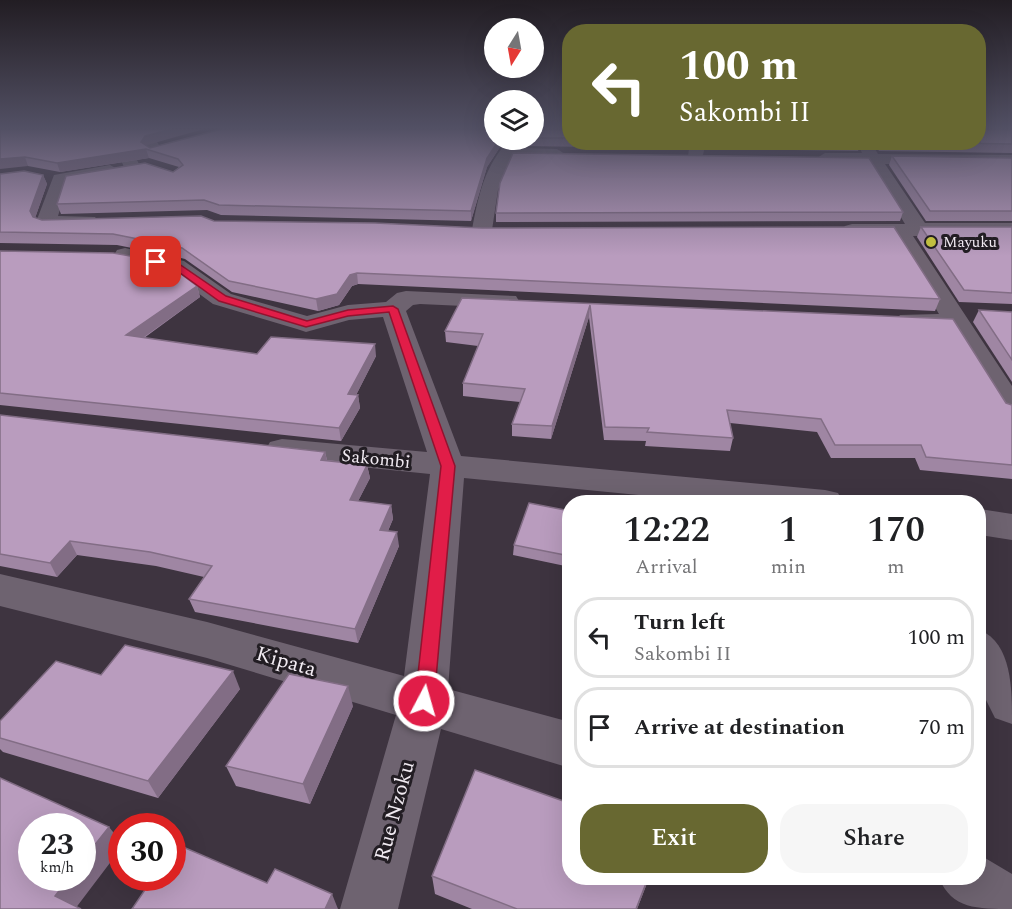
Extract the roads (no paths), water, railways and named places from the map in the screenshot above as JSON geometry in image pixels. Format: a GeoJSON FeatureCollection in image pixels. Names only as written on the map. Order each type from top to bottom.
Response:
{"type":"FeatureCollection","features":[{"type":"Feature","properties":{"kind":"street"},"geometry":{"type":"LineString","coordinates":[[39,175],[60,179],[101,171]]}},
{"type":"Feature","properties":{"kind":"street"},"geometry":{"type":"LineString","coordinates":[[482,230],[489,190],[497,171]]}},
{"type":"Feature","properties":{"kind":"street"},"geometry":{"type":"LineString","coordinates":[[882,171],[910,231],[963,315],[1012,409]]}},
{"type":"Feature","properties":{"kind":"street"},"geometry":{"type":"LineString","coordinates":[[60,179],[46,222],[104,221]]}},
{"type":"Feature","properties":{"kind":"street"},"geometry":{"type":"LineString","coordinates":[[459,229],[505,230]]}},
{"type":"Feature","properties":{"kind":"street"},"geometry":{"type":"LineString","coordinates":[[830,230],[1012,229]]}},
{"type":"Feature","properties":{"kind":"street"},"geometry":{"type":"LineString","coordinates":[[106,254],[176,266],[222,298],[306,324],[399,303],[526,302]]}},
{"type":"Feature","properties":{"kind":"street","name":"Rue Nzoku"},"geometry":{"type":"LineString","coordinates":[[369,909],[424,701],[448,466],[399,303]]}},
{"type":"Feature","properties":{"kind":"street"},"geometry":{"type":"LineString","coordinates":[[880,319],[963,315]]}},
{"type":"Feature","properties":{"kind":"street","name":"Sakombi"},"geometry":{"type":"LineString","coordinates":[[246,445],[752,495]]}},
{"type":"Feature","properties":{"kind":"street"},"geometry":{"type":"LineString","coordinates":[[986,523],[1012,527]]}},
{"type":"Feature","properties":{"kind":"street","name":"Kipata"},"geometry":{"type":"LineString","coordinates":[[0,590],[207,640],[562,743]]}},
{"type":"Feature","properties":{"kind":"street"},"geometry":{"type":"LineString","coordinates":[[986,658],[1012,704]]}},
{"type":"Feature","properties":{"kind":"street"},"geometry":{"type":"LineString","coordinates":[[978,885],[1012,908]]}},
{"type":"Feature","properties":{"kind":"place","name":"Mayuku"},"geometry":{"type":"Point","coordinates":[931,242]}}]}
